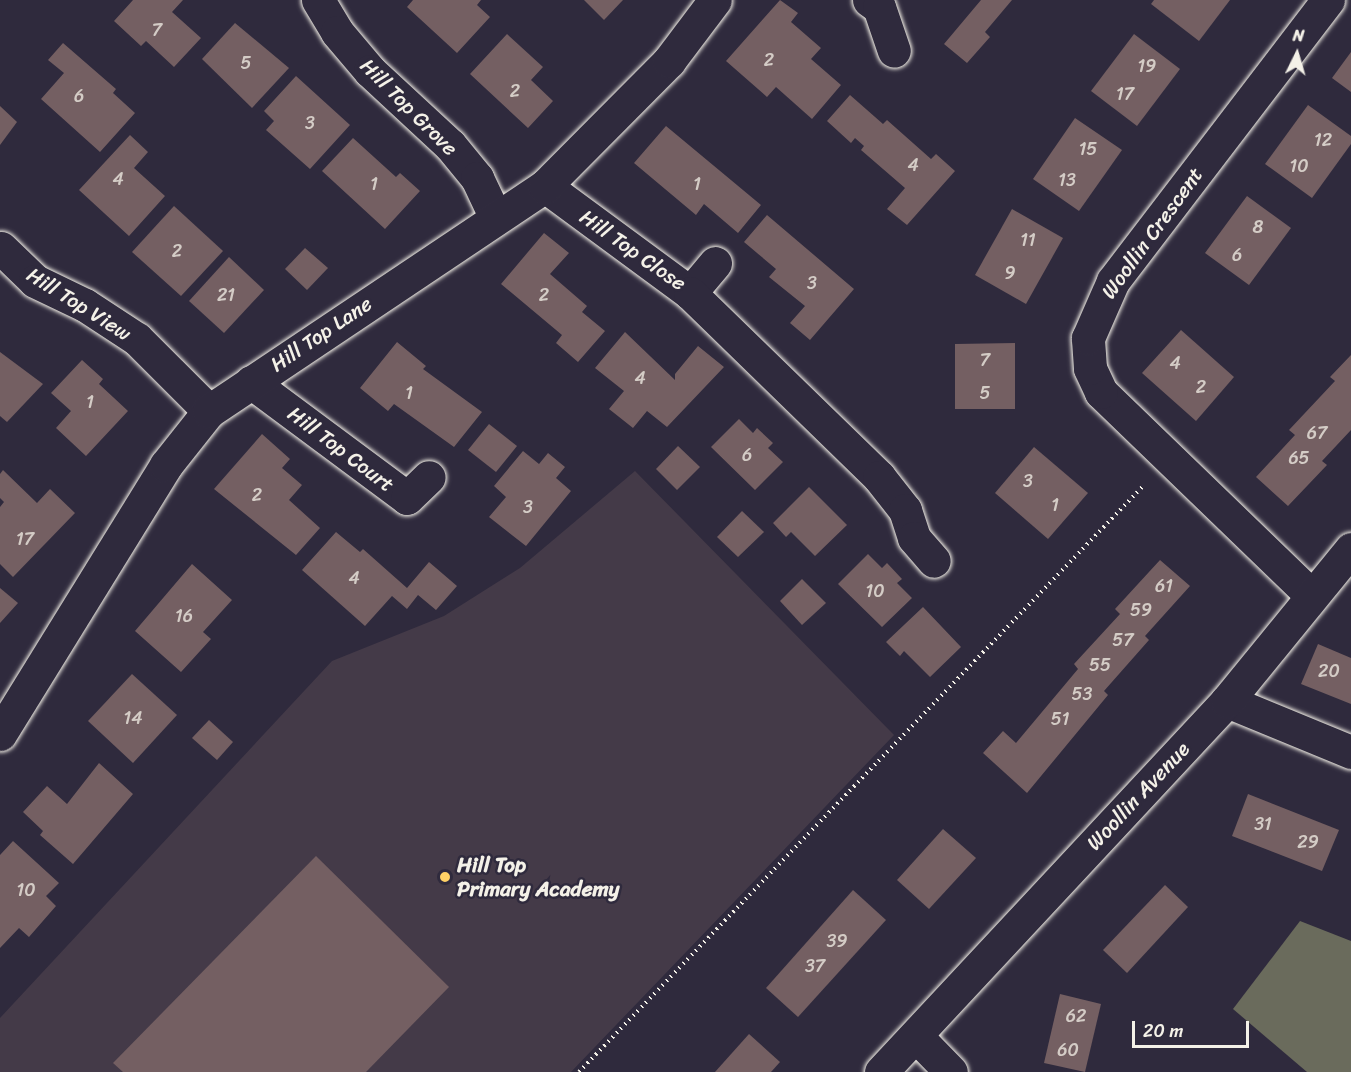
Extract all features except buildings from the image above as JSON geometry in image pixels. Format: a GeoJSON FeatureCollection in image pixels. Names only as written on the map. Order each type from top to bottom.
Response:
{"type":"FeatureCollection","features":[{"type":"Feature","properties":{"kind":"street","name":"Hill Top Grove"},"geometry":{"type":"LineString","coordinates":[[318,0],[337,32],[369,71],[450,145],[477,178],[495,216]]}},
{"type":"Feature","properties":{"kind":"street","name":"Hill Top Lane"},"geometry":{"type":"LineString","coordinates":[[0,734],[166,465],[209,411],[495,216],[545,186],[669,61],[715,0]]}},
{"type":"Feature","properties":{"kind":"street","name":"Woollin Crescent"},"geometry":{"type":"LineString","coordinates":[[1311,594],[1101,392],[1090,368],[1088,338],[1098,309],[1113,281],[1328,0]]}},
{"type":"Feature","properties":{"kind":"street"},"geometry":{"type":"LineString","coordinates":[[877,2],[894,51]]}},
{"type":"Feature","properties":{"kind":"street","name":"Hill Top Close"},"geometry":{"type":"LineString","coordinates":[[545,186],[690,293],[715,263]]}},
{"type":"Feature","properties":{"kind":"street","name":"Hill Top View"},"geometry":{"type":"LineString","coordinates":[[1,249],[35,281],[85,305],[137,339],[209,411]]}},
{"type":"Feature","properties":{"kind":"street"},"geometry":{"type":"LineString","coordinates":[[690,293],[879,477],[905,510],[914,538],[934,561]]}},
{"type":"Feature","properties":{"kind":"street","name":"Hill Top Court"},"geometry":{"type":"LineString","coordinates":[[251,382],[407,498],[429,477]]}},
{"type":"Feature","properties":{"kind":"street","name":"Woollin Avenue"},"geometry":{"type":"LineString","coordinates":[[881,1072],[1227,700],[1311,594],[1351,549]]}},
{"type":"Feature","properties":{"kind":"street"},"geometry":{"type":"LineString","coordinates":[[1227,700],[1351,752]]}},
{"type":"Feature","properties":{"kind":"street"},"geometry":{"type":"LineString","coordinates":[[916,1036],[951,1072]]}},
{"type":"Feature","properties":{"kind":"path"},"geometry":{"type":"LineString","coordinates":[[579,1072],[1169,459]]}},
{"type":"Feature","properties":{"kind":"shaded area","name":"Hill Top Primary Academy"},"geometry":{"type":"Polygon","coordinates":[[[635,471],[894,735],[571,1072],[0,1072],[0,1018],[332,661],[444,616],[520,568],[635,471]]]}},
{"type":"Feature","properties":{"kind":"green space"},"geometry":{"type":"Polygon","coordinates":[[[1300,921],[1351,941],[1351,1072],[1307,1072],[1233,1009],[1300,921]]]}},
{"type":"Feature","properties":{"kind":"place","name":"Hill Top Primary Academy"},"geometry":{"type":"Point","coordinates":[445,877]}}]}
